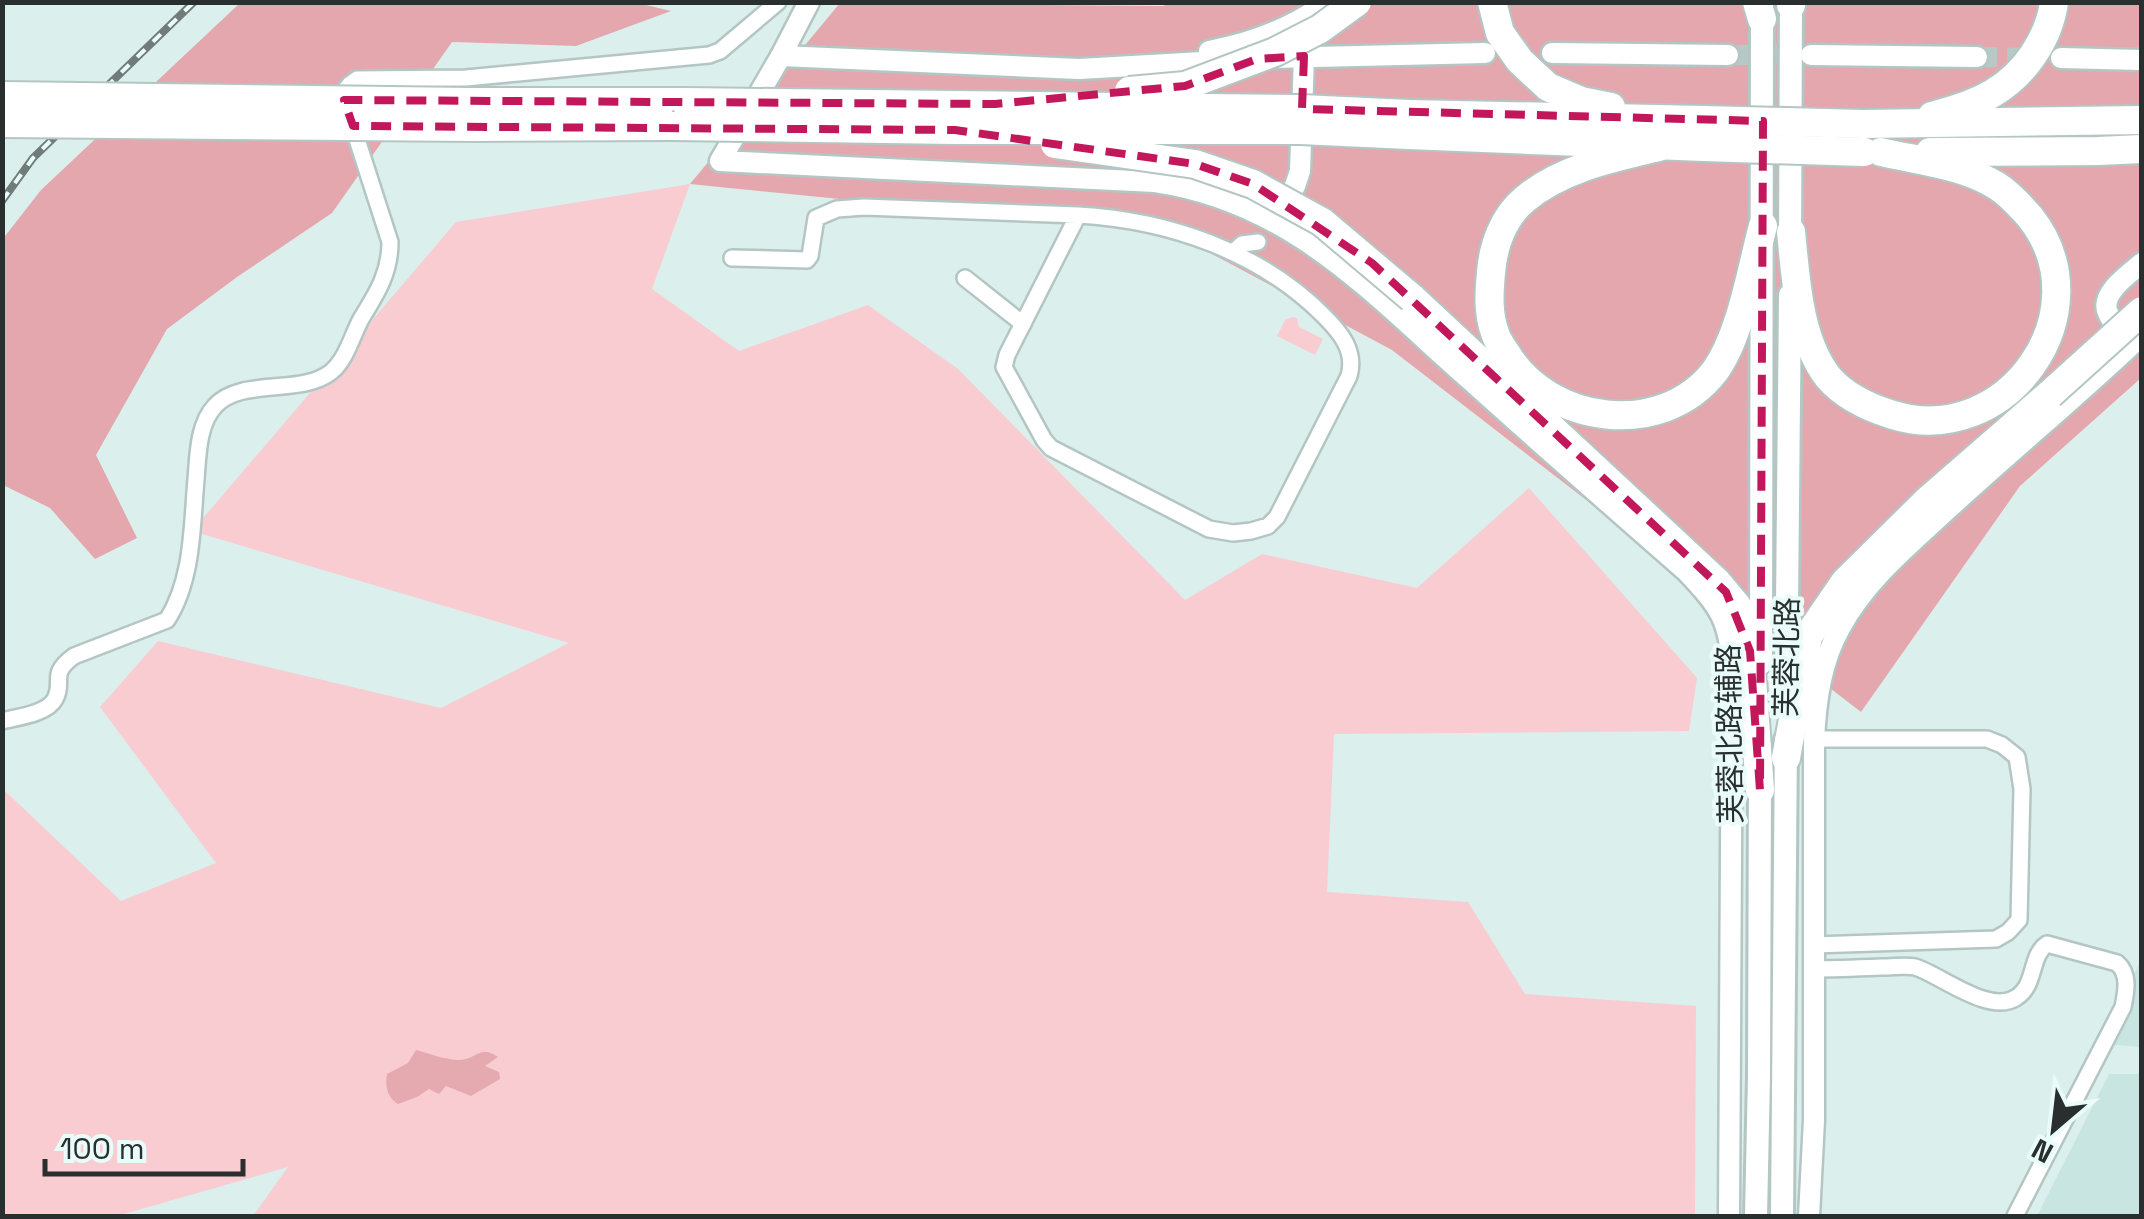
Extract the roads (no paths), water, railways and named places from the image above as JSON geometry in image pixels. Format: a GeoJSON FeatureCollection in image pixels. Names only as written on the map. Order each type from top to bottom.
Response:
{"type":"FeatureCollection","features":[{"type":"Feature","properties":{"kind":"highway"},"geometry":{"type":"LineString","coordinates":[[995,104],[1185,86],[1275,52],[1320,30],[1357,2]]}},
{"type":"Feature","properties":{"kind":"highway"},"geometry":{"type":"LineString","coordinates":[[1492,2],[1500,33],[1520,61],[1548,87],[1662,133]]}},
{"type":"Feature","properties":{"kind":"highway"},"geometry":{"type":"LineString","coordinates":[[1872,138],[1993,93],[2039,48],[2051,24],[2054,2]]}},
{"type":"Feature","properties":{"kind":"highway"},"geometry":{"type":"LineString","coordinates":[[2,96],[471,115]]}},
{"type":"Feature","properties":{"kind":"highway"},"geometry":{"type":"LineString","coordinates":[[2,123],[678,114],[995,104],[1300,109],[1409,124]]}},
{"type":"Feature","properties":{"kind":"highway"},"geometry":{"type":"LineString","coordinates":[[678,114],[955,130],[1300,130],[1409,124],[1872,138],[2098,151],[2142,148]]}},
{"type":"Feature","properties":{"kind":"highway"},"geometry":{"type":"LineString","coordinates":[[1872,138],[2142,120]]}},
{"type":"Feature","properties":{"kind":"highway"},"geometry":{"type":"LineString","coordinates":[[955,130],[1195,164],[1253,184],[1322,222],[1412,298],[1717,582],[1736,606],[1750,651],[1760,790]]}},
{"type":"Feature","properties":{"kind":"highway"},"geometry":{"type":"LineString","coordinates":[[1662,133],[1585,166],[1525,198],[1509,216],[1492,256],[1489,302],[1495,335],[1514,366],[1533,386],[1564,404],[1588,412],[1621,416],[1670,406],[1714,372],[1733,339],[1777,229]]}},
{"type":"Feature","properties":{"kind":"highway"},"geometry":{"type":"LineString","coordinates":[[1777,229],[1810,341],[1829,377],[1854,397],[1909,420],[1938,420],[1973,413],[2010,391],[2041,351],[2051,325],[2056,274],[2048,244],[2018,202],[1998,186],[1872,138]]}},
{"type":"Feature","properties":{"kind":"highway"},"geometry":{"type":"LineString","coordinates":[[1786,758],[1808,636],[1845,582],[1928,500],[2142,311]]}},
{"type":"Feature","properties":{"kind":"main road"},"geometry":{"type":"LineString","coordinates":[[809,2],[781,56],[1078,69],[1304,56],[1484,53]]}},
{"type":"Feature","properties":{"kind":"main road"},"geometry":{"type":"LineString","coordinates":[[1078,69],[1232,46],[1277,31],[1326,2]]}},
{"type":"Feature","properties":{"kind":"main road","name":"芙蓉北路"},"geometry":{"type":"LineString","coordinates":[[1776,6],[1762,98],[1777,229],[1786,758],[1782,1216]]}},
{"type":"Feature","properties":{"kind":"main road","name":"芙蓉北路"},"geometry":{"type":"LineString","coordinates":[[1756,1216],[1760,790],[1777,229],[1791,98],[1776,6]]}},
{"type":"Feature","properties":{"kind":"main road"},"geometry":{"type":"LineString","coordinates":[[1552,53],[1728,55]]}},
{"type":"Feature","properties":{"kind":"main road"},"geometry":{"type":"LineString","coordinates":[[1811,55],[1977,57]]}},
{"type":"Feature","properties":{"kind":"main road","name":"芙蓉北路辅路"},"geometry":{"type":"LineString","coordinates":[[781,56],[720,160],[1155,182],[1221,197],[1272,219],[1377,295],[1686,571],[1717,606],[1732,642],[1729,1216]]}},
{"type":"Feature","properties":{"kind":"main road"},"geometry":{"type":"LineString","coordinates":[[1272,219],[1299,179],[1304,56]]}},
{"type":"Feature","properties":{"kind":"main road"},"geometry":{"type":"LineString","coordinates":[[2061,58],[2142,60]]}},
{"type":"Feature","properties":{"kind":"main road"},"geometry":{"type":"LineString","coordinates":[[1809,1216],[1814,1120],[1814,739],[1819,688],[1828,654],[1837,632],[1873,580],[2136,340],[2108,313],[2106,306],[2112,290],[2142,262]]}},
{"type":"Feature","properties":{"kind":"street"},"geometry":{"type":"LineString","coordinates":[[2,721],[39,711],[52,703],[60,670],[74,656],[167,620],[185,574],[201,435],[217,403],[224,397],[251,390],[318,378],[332,372],[343,357],[384,280],[390,260],[390,242],[344,99],[350,84],[357,79],[466,78],[709,56],[778,2]]}},
{"type":"Feature","properties":{"kind":"street"},"geometry":{"type":"LineString","coordinates":[[732,258],[807,260],[816,218],[837,209],[894,207],[1078,215],[1134,221],[1233,252],[1290,286],[1336,329],[1347,344],[1352,366],[1277,517],[1268,526],[1233,533],[1209,528],[1051,448],[1044,440],[1004,366],[1078,215]]}},
{"type":"Feature","properties":{"kind":"street"},"geometry":{"type":"LineString","coordinates":[[1258,242],[1272,219]]}},
{"type":"Feature","properties":{"kind":"street"},"geometry":{"type":"LineString","coordinates":[[1233,252],[1242,244],[1258,242]]}},
{"type":"Feature","properties":{"kind":"street"},"geometry":{"type":"LineString","coordinates":[[1258,242],[1264,258],[1262,268]]}},
{"type":"Feature","properties":{"kind":"street"},"geometry":{"type":"LineString","coordinates":[[965,278],[1023,324]]}},
{"type":"Feature","properties":{"kind":"street"},"geometry":{"type":"LineString","coordinates":[[1813,945],[1996,939],[2008,932],[2019,920],[2022,789],[2017,758],[1987,739],[1814,739]]}},
{"type":"Feature","properties":{"kind":"street"},"geometry":{"type":"LineString","coordinates":[[1813,969],[1914,967],[1975,996],[2005,1000],[2016,999],[2022,992],[2039,951],[2047,944],[2122,968],[2126,975],[2123,1006],[2014,1216]]}},
{"type":"Feature","properties":{"kind":"tunnel"},"geometry":{"type":"LineString","coordinates":[[1728,55],[1806,55]]}},
{"type":"Feature","properties":{"kind":"tunnel"},"geometry":{"type":"LineString","coordinates":[[1977,57],[2040,58]]}},
{"type":"Feature","properties":{"kind":"railway"},"geometry":{"type":"LineString","coordinates":[[2,201],[33,158],[194,2]]}}]}
